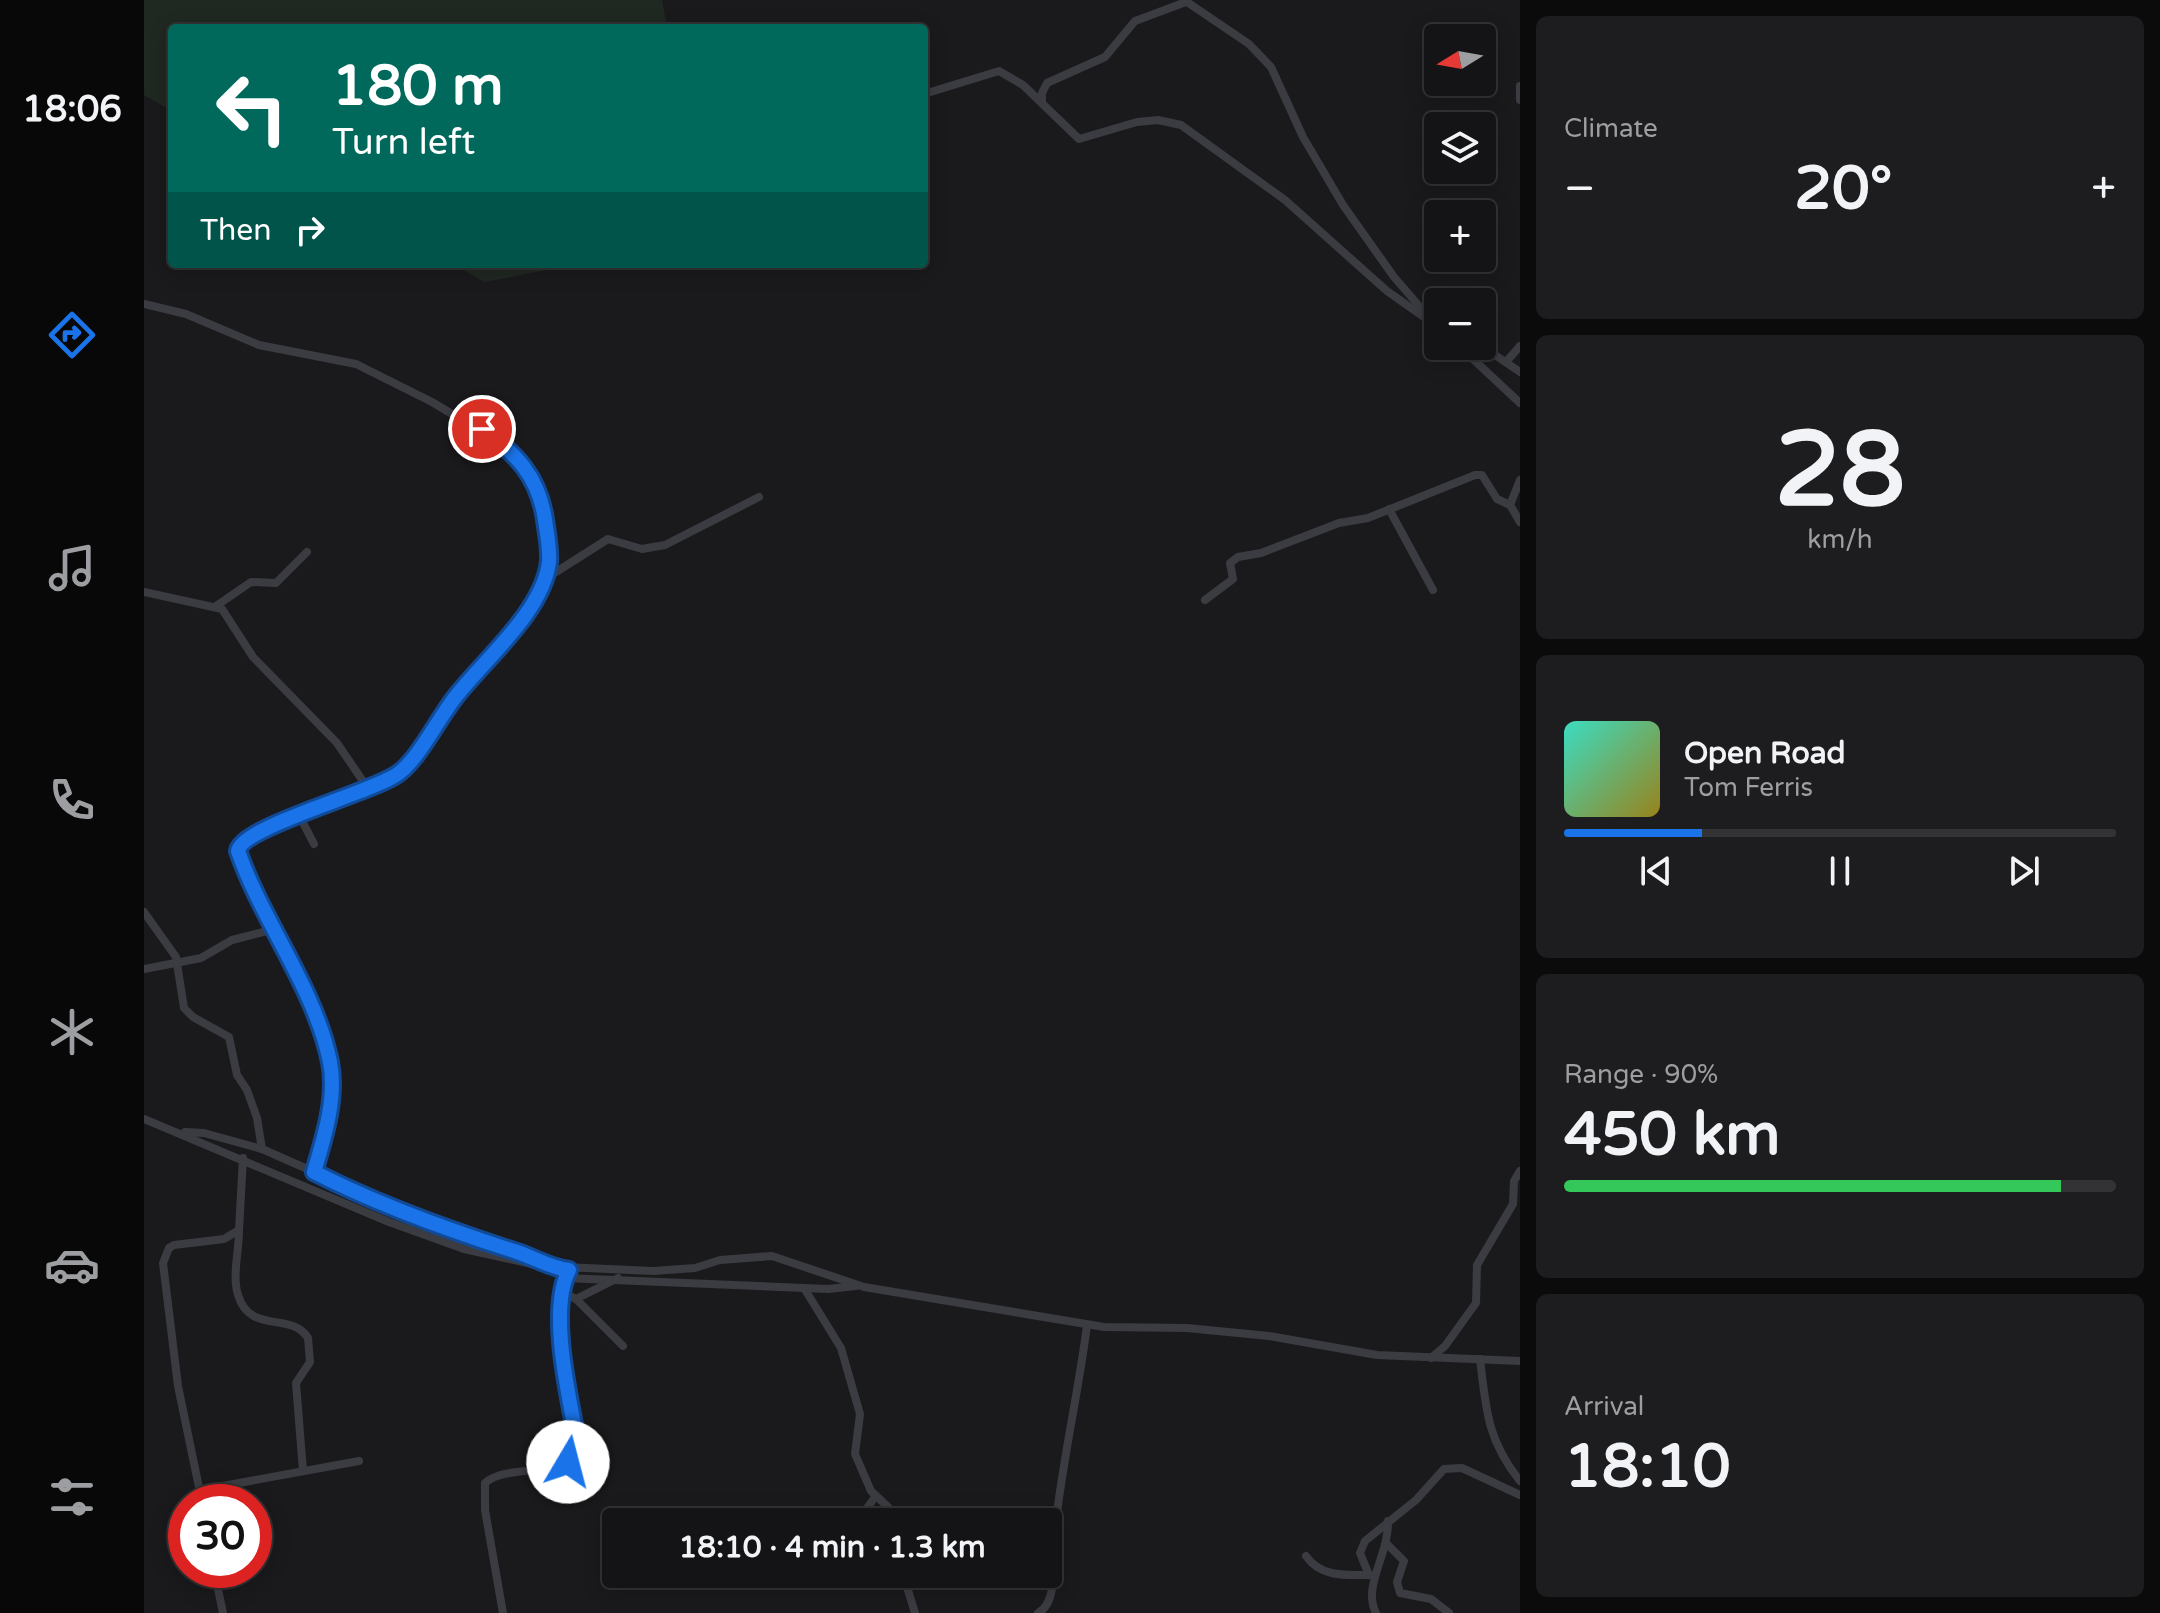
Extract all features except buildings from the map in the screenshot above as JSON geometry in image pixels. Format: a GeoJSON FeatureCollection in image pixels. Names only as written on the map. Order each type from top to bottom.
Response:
{"type":"FeatureCollection","features":[{"type":"Feature","properties":{"kind":"street"},"geometry":{"type":"LineString","coordinates":[[1042,104],[1042,93],[1047,83],[1105,57],[1135,21],[1185,1],[1249,44],[1271,67],[1303,137],[1343,205],[1377,248],[1394,277],[1424,308]]}},
{"type":"Feature","properties":{"kind":"street"},"geometry":{"type":"LineString","coordinates":[[928,93],[999,71],[1023,85],[1079,139],[1137,122],[1158,120],[1181,125],[1285,200],[1387,291],[1424,313]]}},
{"type":"Feature","properties":{"kind":"street"},"geometry":{"type":"LineString","coordinates":[[1520,86],[1520,100]]}},
{"type":"Feature","properties":{"kind":"street"},"geometry":{"type":"LineString","coordinates":[[144,304],[186,314],[259,345],[356,364],[482,429],[526,467],[536,486],[549,548],[545,579],[523,618],[455,697],[406,767],[386,782],[299,815],[239,846],[250,879],[275,929],[330,1062],[328,1117],[314,1172]]}},
{"type":"Feature","properties":{"kind":"street"},"geometry":{"type":"LineString","coordinates":[[1506,362],[1520,346]]}},
{"type":"Feature","properties":{"kind":"street"},"geometry":{"type":"LineString","coordinates":[[1496,355],[1520,372]]}},
{"type":"Feature","properties":{"kind":"street"},"geometry":{"type":"LineString","coordinates":[[1474,360],[1520,403]]}},
{"type":"Feature","properties":{"kind":"street"},"geometry":{"type":"LineString","coordinates":[[1205,600],[1233,579],[1230,563],[1238,557],[1261,553],[1297,537],[1389,509],[1478,474],[1497,499],[1510,505],[1520,522]]}},
{"type":"Feature","properties":{"kind":"street"},"geometry":{"type":"LineString","coordinates":[[1510,505],[1520,480]]}},
{"type":"Feature","properties":{"kind":"street"},"geometry":{"type":"LineString","coordinates":[[545,579],[608,539],[642,549],[665,545],[759,497]]}},
{"type":"Feature","properties":{"kind":"street"},"geometry":{"type":"LineString","coordinates":[[1389,509],[1433,590]]}},
{"type":"Feature","properties":{"kind":"street"},"geometry":{"type":"LineString","coordinates":[[216,606],[251,582],[276,583],[307,552]]}},
{"type":"Feature","properties":{"kind":"street"},"geometry":{"type":"LineString","coordinates":[[144,592],[216,606],[253,657],[337,743],[367,787]]}},
{"type":"Feature","properties":{"kind":"street"},"geometry":{"type":"LineString","coordinates":[[299,815],[314,844]]}},
{"type":"Feature","properties":{"kind":"street"},"geometry":{"type":"LineString","coordinates":[[144,912],[178,963],[184,1008],[193,1017],[229,1037],[237,1075],[247,1090],[257,1118],[262,1149]]}},
{"type":"Feature","properties":{"kind":"street"},"geometry":{"type":"LineString","coordinates":[[144,969],[201,958],[232,940],[275,929]]}},
{"type":"Feature","properties":{"kind":"street"},"geometry":{"type":"LineString","coordinates":[[144,1119],[434,1238],[476,1252],[556,1269]]}},
{"type":"Feature","properties":{"kind":"street"},"geometry":{"type":"LineString","coordinates":[[180,1132],[204,1133],[262,1149],[396,1208],[535,1258],[567,1274],[622,1274],[804,1288],[837,1289],[859,1285]]}},
{"type":"Feature","properties":{"kind":"street"},"geometry":{"type":"LineString","coordinates":[[243,1158],[237,1289],[243,1305],[265,1323],[295,1326],[308,1338],[310,1362],[296,1383],[303,1471]]}},
{"type":"Feature","properties":{"kind":"street"},"geometry":{"type":"LineString","coordinates":[[1431,1358],[1445,1346],[1476,1303],[1477,1265],[1513,1204],[1514,1181],[1520,1171]]}},
{"type":"Feature","properties":{"kind":"street"},"geometry":{"type":"LineString","coordinates":[[200,1484],[178,1386],[163,1263],[169,1248],[174,1245],[224,1239],[239,1230]]}},
{"type":"Feature","properties":{"kind":"street"},"geometry":{"type":"LineString","coordinates":[[576,1299],[622,1274],[695,1268],[720,1260],[772,1256],[859,1285],[1087,1325],[1187,1328],[1269,1336],[1377,1355],[1520,1361]]}},
{"type":"Feature","properties":{"kind":"street"},"geometry":{"type":"LineString","coordinates":[[503,1613],[485,1510],[485,1483],[497,1477],[568,1462],[579,1450],[565,1384],[563,1293],[567,1274]]}},
{"type":"Feature","properties":{"kind":"street"},"geometry":{"type":"LineString","coordinates":[[804,1288],[841,1348],[860,1414],[855,1454],[875,1497],[888,1508]]}},
{"type":"Feature","properties":{"kind":"street"},"geometry":{"type":"LineString","coordinates":[[563,1293],[576,1299],[623,1346]]}},
{"type":"Feature","properties":{"kind":"street"},"geometry":{"type":"LineString","coordinates":[[1056,1508],[1087,1325]]}},
{"type":"Feature","properties":{"kind":"street"},"geometry":{"type":"LineString","coordinates":[[1480,1359],[1487,1425],[1507,1465],[1520,1481]]}},
{"type":"Feature","properties":{"kind":"street"},"geometry":{"type":"LineString","coordinates":[[233,1484],[359,1461]]}},
{"type":"Feature","properties":{"kind":"street"},"geometry":{"type":"LineString","coordinates":[[1372,1575],[1362,1560],[1361,1547],[1416,1500],[1437,1475],[1452,1466],[1477,1473],[1520,1495]]}},
{"type":"Feature","properties":{"kind":"street"},"geometry":{"type":"LineString","coordinates":[[867,1508],[875,1497]]}},
{"type":"Feature","properties":{"kind":"street"},"geometry":{"type":"LineString","coordinates":[[1376,1613],[1370,1597],[1372,1575],[1388,1545],[1388,1521]]}},
{"type":"Feature","properties":{"kind":"street"},"geometry":{"type":"LineString","coordinates":[[1388,1545],[1404,1561],[1397,1582],[1400,1593],[1431,1599],[1449,1613]]}},
{"type":"Feature","properties":{"kind":"street"},"geometry":{"type":"LineString","coordinates":[[1306,1556],[1312,1565],[1326,1572],[1372,1575]]}},
{"type":"Feature","properties":{"kind":"street"},"geometry":{"type":"LineString","coordinates":[[218,1588],[223,1613]]}},
{"type":"Feature","properties":{"kind":"street"},"geometry":{"type":"LineString","coordinates":[[907,1588],[915,1613]]}},
{"type":"Feature","properties":{"kind":"street"},"geometry":{"type":"LineString","coordinates":[[1038,1613],[1049,1604],[1049,1588]]}},
{"type":"Feature","properties":{"kind":"shaded area"},"geometry":{"type":"Polygon","coordinates":[[[144,0],[662,0],[666,24],[168,24],[168,109],[144,95],[144,0]]]}},
{"type":"Feature","properties":{"kind":"shaded area"},"geometry":{"type":"Polygon","coordinates":[[[459,268],[557,268],[485,282],[459,268]]]}},
{"type":"Feature","properties":{"kind":"route"},"geometry":{"type":"LineString","coordinates":[[482,429],[507,447],[526,467],[536,486],[549,548],[549,563],[540,590],[510,635],[455,697],[399,774],[386,782],[280,823],[242,843],[238,851],[284,947],[330,1062],[328,1117],[314,1172],[437,1224],[535,1258],[556,1269],[569,1270],[563,1293],[563,1359],[579,1450],[568,1462]]}}]}
